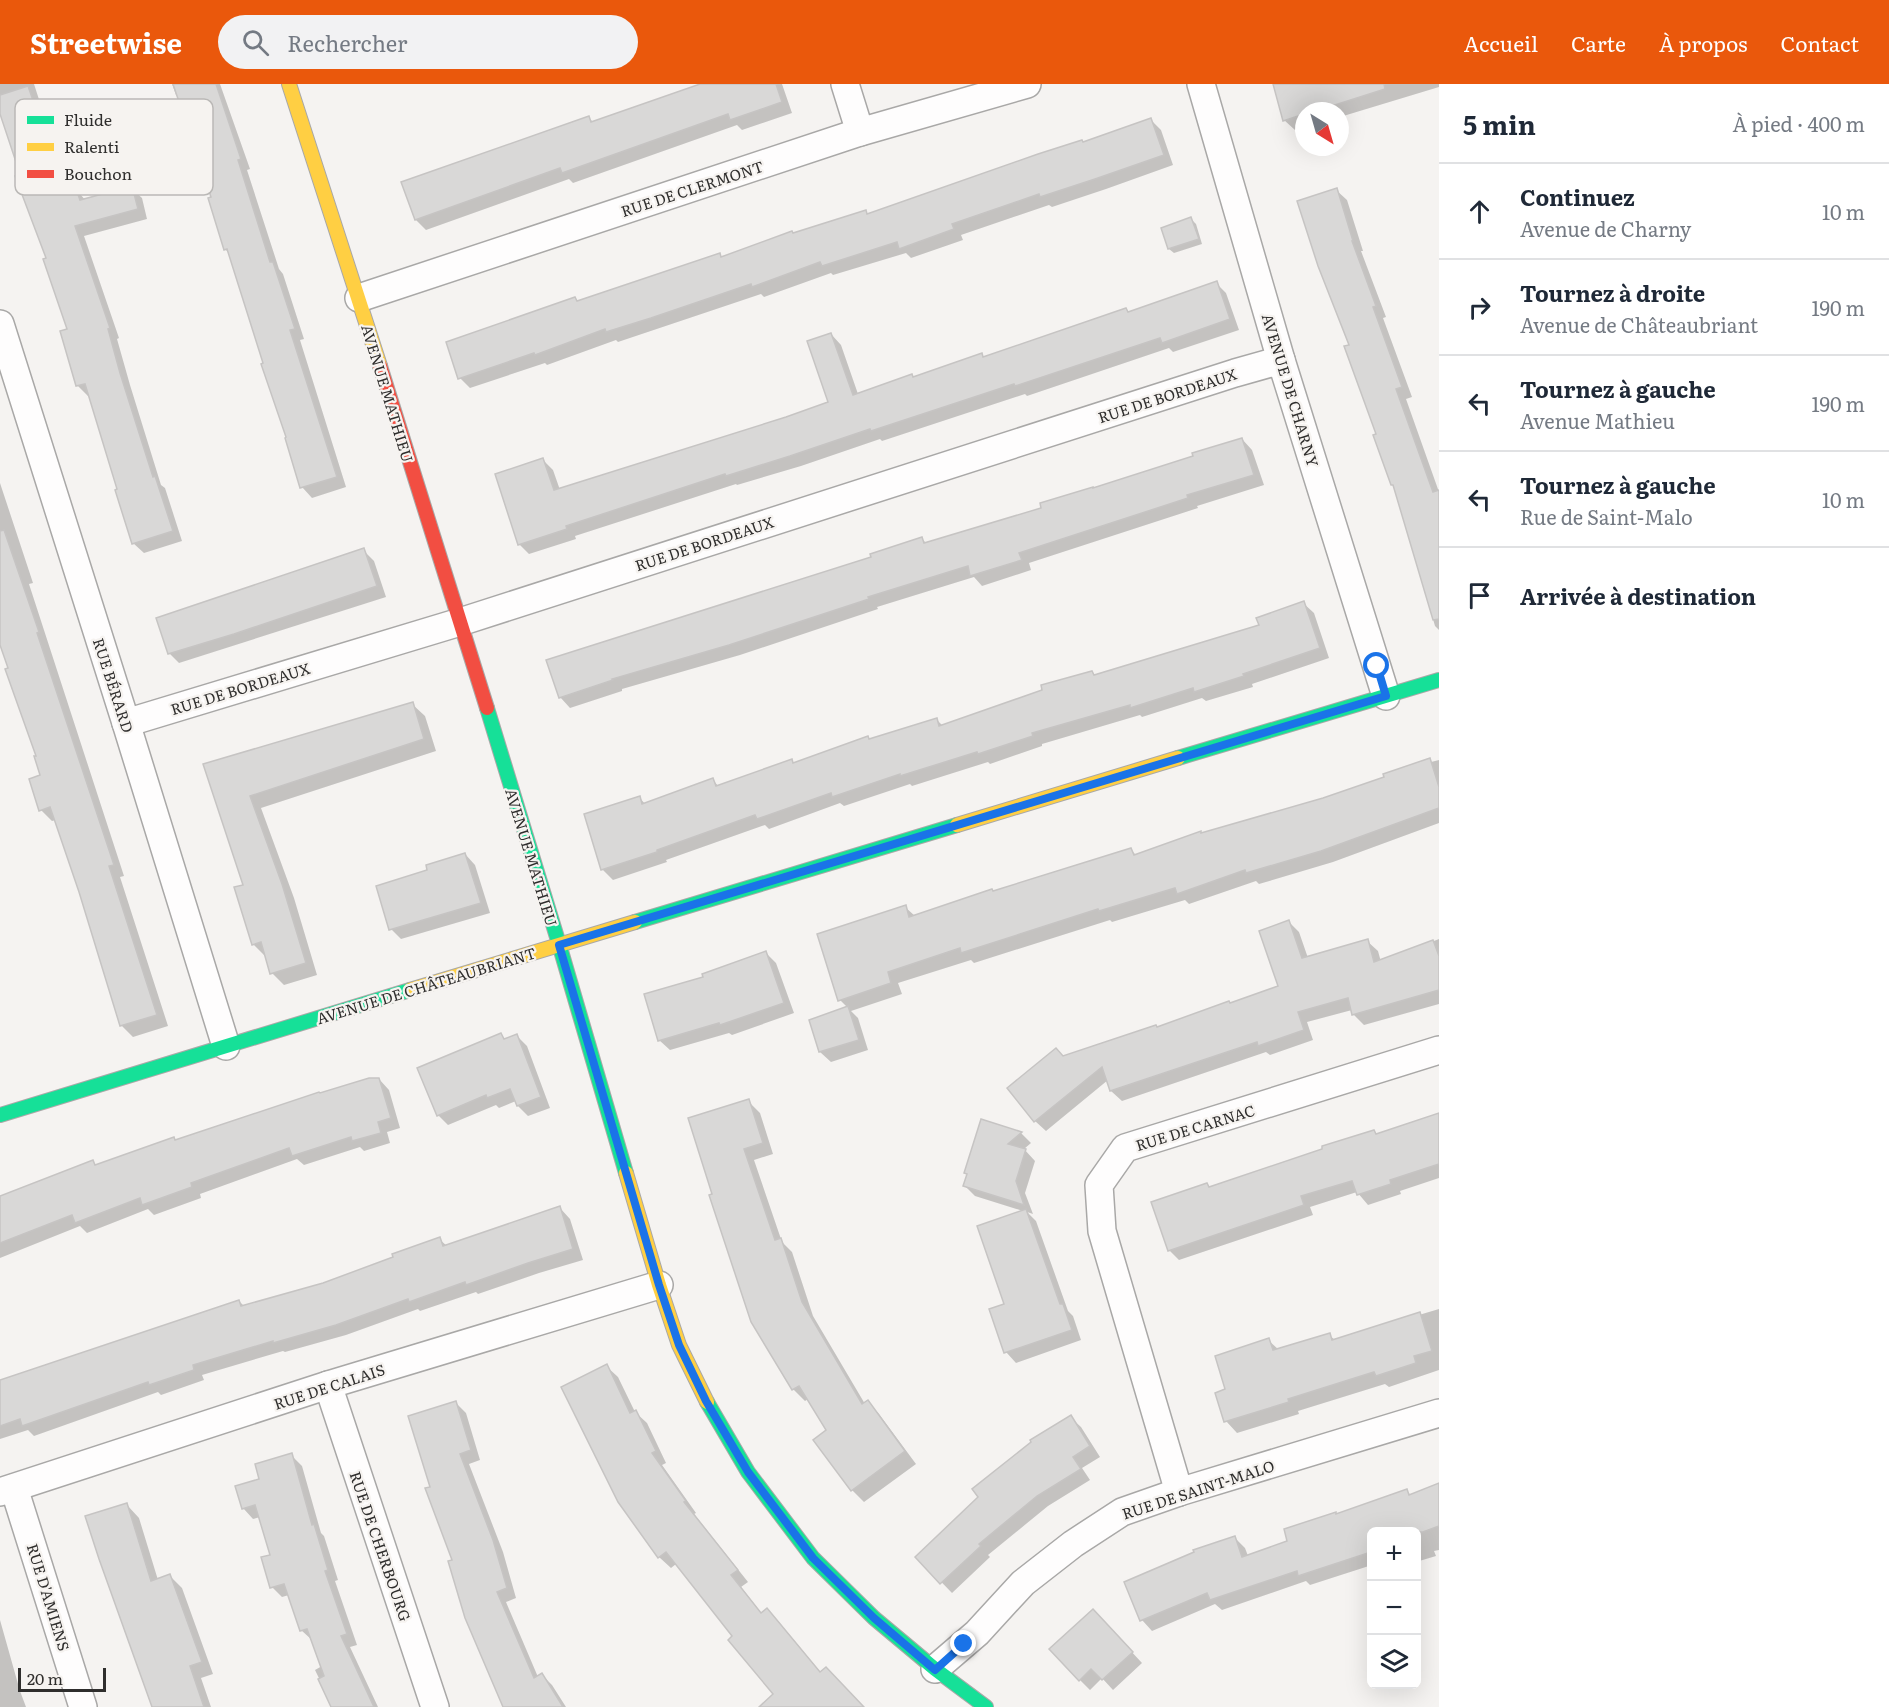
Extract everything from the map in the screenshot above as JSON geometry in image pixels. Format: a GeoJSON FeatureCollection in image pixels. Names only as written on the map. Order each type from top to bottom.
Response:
{"type":"FeatureCollection","features":[{"type":"Feature","properties":{"kind":"street","name":"AVENUE MATHIEU"},"geometry":{"type":"LineString","coordinates":[[289,84],[460,622],[679,1345],[706,1401],[748,1472],[813,1558],[874,1618],[935,1670],[986,1707]]}},
{"type":"Feature","properties":{"kind":"street"},"geometry":{"type":"LineString","coordinates":[[845,84],[860,132]]}},
{"type":"Feature","properties":{"kind":"street","name":"RUE DE CLERMONT"},"geometry":{"type":"LineString","coordinates":[[358,298],[860,132],[1027,84]]}},
{"type":"Feature","properties":{"kind":"street","name":"AVENUE DE CHARNY"},"geometry":{"type":"LineString","coordinates":[[1201,84],[1281,360],[1386,696]]}},
{"type":"Feature","properties":{"kind":"street","name":"RUE BÉRARD"},"geometry":{"type":"LineString","coordinates":[[0,324],[226,1046]]}},
{"type":"Feature","properties":{"kind":"street","name":"RUE DE BORDEAUX"},"geometry":{"type":"LineString","coordinates":[[126,723],[460,622],[1281,360]]}},
{"type":"Feature","properties":{"kind":"street","name":"AVENUE DE CHÂTEAUBRIANT"},"geometry":{"type":"LineString","coordinates":[[0,1115],[1439,680]]}},
{"type":"Feature","properties":{"kind":"street","name":"RUE DE CARNAC"},"geometry":{"type":"LineString","coordinates":[[1179,1492],[1102,1231],[1099,1185],[1125,1148],[1439,1050]]}},
{"type":"Feature","properties":{"kind":"street","name":"RUE DE CALAIS"},"geometry":{"type":"LineString","coordinates":[[7,1490],[328,1385],[659,1285]]}},
{"type":"Feature","properties":{"kind":"street","name":"RUE DE CHERBOURG"},"geometry":{"type":"LineString","coordinates":[[328,1385],[435,1707]]}},
{"type":"Feature","properties":{"kind":"street","name":"RUE DE SAINT-MALO"},"geometry":{"type":"LineString","coordinates":[[935,1670],[977,1632],[1023,1583],[1073,1544],[1122,1512],[1179,1492],[1439,1413]]}},
{"type":"Feature","properties":{"kind":"street","name":"RUE D'AMIENS"},"geometry":{"type":"LineString","coordinates":[[7,1490],[83,1707]]}},
{"type":"Feature","properties":{"kind":"building"},"geometry":{"type":"Polygon","coordinates":[[[173,84],[216,84],[241,159],[238,160],[270,262],[273,262],[295,329],[290,330],[337,477],[300,488],[227,249],[224,250],[208,198],[213,195],[213,99],[178,99],[173,84]]]}},
{"type":"Feature","properties":{"kind":"building"},"geometry":{"type":"Polygon","coordinates":[[[700,84],[776,84],[782,102],[730,120],[728,114],[562,173],[560,168],[415,220],[401,182],[589,116],[591,122],[700,84]]]}},
{"type":"Feature","properties":{"kind":"building"},"geometry":{"type":"Polygon","coordinates":[[[1273,84],[1384,84],[1385,89],[1344,102],[1295,102],[1295,117],[1283,121],[1273,84]]]}},
{"type":"Feature","properties":{"kind":"building"},"geometry":{"type":"Polygon","coordinates":[[[28,86],[33,99],[15,99],[15,159],[0,114],[0,95],[28,86]]]}},
{"type":"Feature","properties":{"kind":"building"},"geometry":{"type":"Polygon","coordinates":[[[1151,118],[1164,155],[952,224],[954,229],[899,249],[897,242],[822,266],[820,262],[752,287],[751,284],[606,332],[605,329],[535,355],[534,353],[458,379],[446,342],[575,297],[577,301],[720,253],[721,257],[792,231],[793,233],[866,210],[867,214],[1038,154],[1082,140],[1083,142],[1151,118]]]}},
{"type":"Feature","properties":{"kind":"building"},"geometry":{"type":"Polygon","coordinates":[[[1337,188],[1352,241],[1376,306],[1373,307],[1402,387],[1396,389],[1433,492],[1439,490],[1439,619],[1433,620],[1393,485],[1391,485],[1373,435],[1376,434],[1344,346],[1349,345],[1318,266],[1297,201],[1337,188]]]}},
{"type":"Feature","properties":{"kind":"building"},"geometry":{"type":"Polygon","coordinates":[[[22,195],[78,195],[80,200],[99,195],[134,195],[138,209],[75,226],[110,328],[108,329],[120,373],[153,477],[155,476],[173,531],[132,544],[85,384],[76,386],[60,331],[67,329],[43,259],[46,258],[22,195]]]}},
{"type":"Feature","properties":{"kind":"building"},"geometry":{"type":"Polygon","coordinates":[[[1191,217],[1199,239],[1168,249],[1161,228],[1191,217]]]}},
{"type":"Feature","properties":{"kind":"building"},"geometry":{"type":"Polygon","coordinates":[[[1217,281],[1230,319],[1162,343],[1160,338],[1015,386],[1014,384],[726,476],[725,474],[566,526],[567,529],[518,545],[495,474],[543,458],[554,490],[828,402],[807,341],[831,333],[853,395],[982,353],[983,357],[1126,308],[1128,312],[1217,281]]]}},
{"type":"Feature","properties":{"kind":"building"},"geometry":{"type":"Polygon","coordinates":[[[1242,438],[1254,475],[1187,495],[1188,498],[1019,553],[1022,560],[970,576],[968,566],[868,597],[869,599],[729,645],[612,679],[559,698],[546,660],[871,557],[870,554],[922,537],[924,543],[1041,508],[1040,503],[1193,456],[1192,453],[1242,438]]]}},
{"type":"Feature","properties":{"kind":"building"},"geometry":{"type":"Polygon","coordinates":[[[4,530],[114,865],[109,866],[157,1015],[120,1026],[50,807],[39,811],[29,779],[40,775],[34,756],[36,756],[5,669],[8,668],[0,645],[0,531],[4,530]]]}},
{"type":"Feature","properties":{"kind":"building"},"geometry":{"type":"Polygon","coordinates":[[[364,548],[377,586],[168,654],[156,618],[364,548]]]}},
{"type":"Feature","properties":{"kind":"building"},"geometry":{"type":"Polygon","coordinates":[[[1304,601],[1320,648],[1194,692],[1193,688],[1130,708],[1130,705],[1032,733],[1033,736],[978,754],[977,752],[900,776],[900,774],[832,797],[831,793],[757,819],[755,815],[657,850],[657,852],[601,870],[584,814],[640,796],[642,804],[713,778],[716,786],[792,759],[793,763],[868,736],[869,739],[937,718],[939,726],[1042,690],[1041,685],[1092,671],[1094,675],[1259,625],[1256,618],[1304,601]]]}},
{"type":"Feature","properties":{"kind":"building"},"geometry":{"type":"Polygon","coordinates":[[[413,702],[424,739],[250,796],[282,884],[306,963],[270,974],[261,942],[252,945],[234,887],[243,885],[203,764],[413,702]]]}},
{"type":"Feature","properties":{"kind":"building"},"geometry":{"type":"Polygon","coordinates":[[[1430,758],[1439,787],[1439,808],[1321,851],[1246,873],[1245,870],[1177,894],[1175,888],[1099,911],[1098,909],[961,953],[960,948],[888,972],[891,983],[838,1001],[817,934],[906,905],[909,917],[992,889],[993,891],[1131,848],[1134,855],[1201,831],[1201,833],[1323,798],[1430,758]]]}},
{"type":"Feature","properties":{"kind":"building"},"geometry":{"type":"Polygon","coordinates":[[[465,853],[481,903],[389,930],[376,886],[427,870],[426,865],[465,853]]]}},
{"type":"Feature","properties":{"kind":"building"},"geometry":{"type":"Polygon","coordinates":[[[1289,920],[1302,958],[1368,939],[1374,962],[1433,940],[1439,956],[1439,990],[1352,1015],[1348,998],[1298,1012],[1304,1030],[1258,1046],[1257,1042],[1110,1091],[1102,1067],[1034,1122],[1007,1088],[1056,1048],[1063,1056],[1278,986],[1259,931],[1289,920]]]}},
{"type":"Feature","properties":{"kind":"building"},"geometry":{"type":"Polygon","coordinates":[[[766,951],[784,1003],[720,1025],[719,1023],[658,1041],[644,994],[703,977],[702,974],[766,951]]]}},
{"type":"Feature","properties":{"kind":"building"},"geometry":{"type":"Polygon","coordinates":[[[848,1006],[859,1040],[819,1052],[809,1020],[848,1006]]]}},
{"type":"Feature","properties":{"kind":"building"},"geometry":{"type":"Polygon","coordinates":[[[501,1033],[504,1039],[517,1034],[541,1097],[517,1106],[510,1089],[487,1098],[486,1095],[437,1116],[417,1068],[501,1033]]]}},
{"type":"Feature","properties":{"kind":"building"},"geometry":{"type":"Polygon","coordinates":[[[369,1078],[379,1078],[391,1118],[378,1122],[381,1133],[352,1141],[351,1137],[292,1156],[289,1148],[191,1183],[192,1187],[142,1205],[140,1198],[75,1223],[72,1215],[0,1243],[0,1196],[93,1160],[95,1165],[174,1137],[175,1140],[319,1092],[369,1078]]]}},
{"type":"Feature","properties":{"kind":"building"},"geometry":{"type":"Polygon","coordinates":[[[749,1099],[763,1143],[744,1149],[775,1240],[781,1238],[802,1302],[862,1404],[868,1400],[905,1451],[851,1491],[813,1440],[826,1430],[799,1386],[792,1390],[751,1322],[709,1195],[712,1194],[688,1118],[749,1099]]]}},
{"type":"Feature","properties":{"kind":"building"},"geometry":{"type":"Polygon","coordinates":[[[1439,1113],[1439,1164],[1390,1180],[1391,1184],[1357,1195],[1352,1181],[1301,1196],[1304,1205],[1168,1251],[1151,1202],[1207,1183],[1209,1187],[1322,1149],[1322,1146],[1374,1130],[1376,1134],[1439,1113]]]}},
{"type":"Feature","properties":{"kind":"building"},"geometry":{"type":"Polygon","coordinates":[[[981,1119],[1022,1132],[1008,1144],[1026,1149],[1016,1181],[1024,1205],[963,1186],[967,1174],[964,1173],[981,1119]]]}},
{"type":"Feature","properties":{"kind":"building"},"geometry":{"type":"Polygon","coordinates":[[[560,1206],[573,1249],[466,1285],[465,1282],[409,1302],[408,1299],[336,1325],[193,1365],[194,1370],[149,1385],[148,1382],[22,1426],[20,1419],[0,1426],[0,1380],[239,1300],[241,1306],[323,1283],[440,1237],[443,1246],[560,1206]]]}},
{"type":"Feature","properties":{"kind":"building"},"geometry":{"type":"Polygon","coordinates":[[[1026,1209],[1060,1304],[1063,1304],[1072,1330],[1004,1353],[989,1309],[1004,1304],[977,1226],[1026,1209]]]}},
{"type":"Feature","properties":{"kind":"building"},"geometry":{"type":"Polygon","coordinates":[[[1420,1312],[1432,1351],[1414,1356],[1416,1363],[1376,1376],[1374,1372],[1224,1422],[1215,1393],[1225,1389],[1215,1356],[1269,1338],[1273,1350],[1330,1333],[1332,1340],[1420,1312]]]}},
{"type":"Feature","properties":{"kind":"building"},"geometry":{"type":"Polygon","coordinates":[[[607,1364],[630,1413],[636,1410],[656,1451],[652,1453],[686,1501],[684,1502],[738,1570],[731,1575],[761,1613],[767,1608],[820,1672],[826,1667],[864,1707],[759,1707],[773,1694],[728,1640],[732,1636],[666,1552],[658,1558],[618,1502],[561,1387],[607,1364]]]}},
{"type":"Feature","properties":{"kind":"building"},"geometry":{"type":"Polygon","coordinates":[[[456,1401],[471,1450],[460,1454],[493,1540],[507,1588],[497,1592],[534,1678],[542,1673],[563,1707],[503,1707],[465,1618],[448,1561],[452,1560],[425,1488],[430,1487],[408,1416],[456,1401]]]}},
{"type":"Feature","properties":{"kind":"building"},"geometry":{"type":"Polygon","coordinates":[[[1071,1415],[1090,1446],[1073,1457],[1081,1469],[1037,1496],[979,1544],[981,1546],[940,1584],[915,1557],[978,1497],[972,1489],[1031,1442],[1030,1440],[1071,1415]]]}},
{"type":"Feature","properties":{"kind":"building"},"geometry":{"type":"Polygon","coordinates":[[[292,1453],[312,1525],[314,1524],[328,1570],[325,1571],[347,1634],[341,1636],[374,1707],[331,1707],[318,1679],[324,1676],[307,1629],[300,1631],[284,1584],[270,1588],[261,1557],[270,1555],[255,1505],[242,1509],[235,1486],[259,1479],[255,1464],[292,1453]]]}},
{"type":"Feature","properties":{"kind":"building"},"geometry":{"type":"Polygon","coordinates":[[[1439,1483],[1439,1526],[1423,1532],[1421,1532],[1421,1527],[1367,1527],[1367,1553],[1298,1576],[1297,1571],[1210,1600],[1207,1593],[1140,1621],[1124,1582],[1194,1552],[1193,1550],[1235,1536],[1242,1557],[1287,1541],[1284,1529],[1336,1512],[1336,1514],[1407,1489],[1409,1495],[1439,1483]]]}},
{"type":"Feature","properties":{"kind":"building"},"geometry":{"type":"Polygon","coordinates":[[[127,1503],[151,1581],[170,1574],[202,1662],[190,1666],[204,1707],[152,1707],[85,1516],[127,1503]]]}},
{"type":"Feature","properties":{"kind":"building"},"geometry":{"type":"Polygon","coordinates":[[[1093,1609],[1133,1652],[1102,1680],[1091,1669],[1079,1681],[1049,1649],[1093,1609]]]}},
{"type":"Feature","properties":{"kind":"traffic: fast"},"geometry":{"type":"LineString","coordinates":[[1178,758],[1439,680]]}},
{"type":"Feature","properties":{"kind":"traffic: fast"},"geometry":{"type":"LineString","coordinates":[[487,708],[626,1173]]}},
{"type":"Feature","properties":{"kind":"traffic: fast"},"geometry":{"type":"LineString","coordinates":[[635,922],[957,825]]}},
{"type":"Feature","properties":{"kind":"traffic: fast"},"geometry":{"type":"LineString","coordinates":[[0,1115],[410,990]]}},
{"type":"Feature","properties":{"kind":"traffic: fast"},"geometry":{"type":"LineString","coordinates":[[707,1402],[748,1472],[813,1558],[874,1618],[935,1669],[986,1707]]}},
{"type":"Feature","properties":{"kind":"traffic: slow"},"geometry":{"type":"LineString","coordinates":[[289,84],[380,366]]}},
{"type":"Feature","properties":{"kind":"traffic: slow"},"geometry":{"type":"LineString","coordinates":[[957,825],[1178,758]]}},
{"type":"Feature","properties":{"kind":"traffic: slow"},"geometry":{"type":"LineString","coordinates":[[410,990],[635,922]]}},
{"type":"Feature","properties":{"kind":"traffic: slow"},"geometry":{"type":"LineString","coordinates":[[626,1173],[679,1345],[707,1402]]}},
{"type":"Feature","properties":{"kind":"traffic: jam"},"geometry":{"type":"LineString","coordinates":[[380,366],[487,708]]}},
{"type":"Feature","properties":{"kind":"route"},"geometry":{"type":"LineString","coordinates":[[964,1644],[935,1670],[874,1618],[813,1558],[748,1472],[706,1401],[679,1345],[659,1285],[559,945],[1386,696],[1377,666]]}}]}
